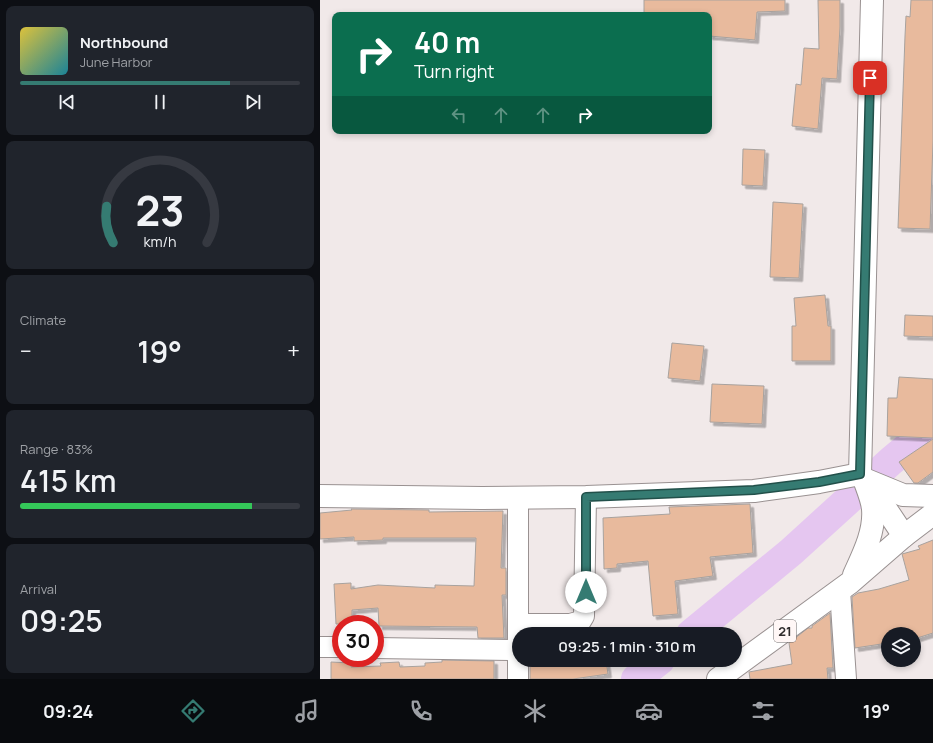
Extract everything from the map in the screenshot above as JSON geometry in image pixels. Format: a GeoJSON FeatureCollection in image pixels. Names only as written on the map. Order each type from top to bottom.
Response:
{"type":"FeatureCollection","features":[{"type":"Feature","properties":{"kind":"main road"},"geometry":{"type":"LineString","coordinates":[[845,586],[865,551],[872,525],[873,507],[867,482],[872,0]]}},
{"type":"Feature","properties":{"kind":"main road"},"geometry":{"type":"LineString","coordinates":[[320,496],[586,497],[754,490],[819,482],[867,482],[903,495],[933,496]]}},
{"type":"Feature","properties":{"kind":"main road"},"geometry":{"type":"LineString","coordinates":[[867,482],[904,536]]}},
{"type":"Feature","properties":{"kind":"main road","name":"21"},"geometry":{"type":"LineString","coordinates":[[718,679],[845,586],[904,536],[933,514]]}},
{"type":"Feature","properties":{"kind":"street"},"geometry":{"type":"LineString","coordinates":[[518,497],[518,624],[570,624],[581,621],[584,616],[586,497]]}},
{"type":"Feature","properties":{"kind":"street"},"geometry":{"type":"LineString","coordinates":[[845,586],[846,679]]}},
{"type":"Feature","properties":{"kind":"street"},"geometry":{"type":"LineString","coordinates":[[320,646],[332,647]]}},
{"type":"Feature","properties":{"kind":"street"},"geometry":{"type":"LineString","coordinates":[[384,648],[512,650]]}},
{"type":"Feature","properties":{"kind":"street"},"geometry":{"type":"LineString","coordinates":[[518,667],[518,679]]}},
{"type":"Feature","properties":{"kind":"building"},"geometry":{"type":"Polygon","coordinates":[[[644,0],[785,0],[785,11],[757,12],[755,40],[712,36],[712,12],[644,12],[644,0]]]}},
{"type":"Feature","properties":{"kind":"building"},"geometry":{"type":"Polygon","coordinates":[[[818,0],[840,0],[840,27],[837,79],[822,78],[818,129],[792,126],[796,84],[801,85],[804,48],[819,49],[818,0]]]}},
{"type":"Feature","properties":{"kind":"building"},"geometry":{"type":"Polygon","coordinates":[[[911,0],[933,0],[933,141],[930,229],[898,228],[906,16],[910,17],[911,0]]]}},
{"type":"Feature","properties":{"kind":"building"},"geometry":{"type":"Polygon","coordinates":[[[743,149],[765,150],[763,186],[742,185],[743,149]]]}},
{"type":"Feature","properties":{"kind":"building"},"geometry":{"type":"Polygon","coordinates":[[[773,202],[803,204],[799,278],[770,277],[773,202]]]}},
{"type":"Feature","properties":{"kind":"building"},"geometry":{"type":"Polygon","coordinates":[[[825,295],[828,326],[831,326],[831,361],[792,361],[792,326],[796,326],[794,298],[825,295]]]}},
{"type":"Feature","properties":{"kind":"building"},"geometry":{"type":"Polygon","coordinates":[[[905,315],[933,316],[933,337],[904,336],[905,315]]]}},
{"type":"Feature","properties":{"kind":"building"},"geometry":{"type":"Polygon","coordinates":[[[672,343],[704,346],[700,381],[668,378],[672,343]]]}},
{"type":"Feature","properties":{"kind":"building"},"geometry":{"type":"Polygon","coordinates":[[[899,377],[933,379],[933,438],[887,436],[888,398],[897,398],[899,377]]]}},
{"type":"Feature","properties":{"kind":"building"},"geometry":{"type":"Polygon","coordinates":[[[712,384],[764,386],[762,424],[710,422],[712,384]]]}},
{"type":"Feature","properties":{"kind":"building"},"geometry":{"type":"Polygon","coordinates":[[[933,439],[933,472],[918,483],[914,483],[899,462],[933,439]]]}},
{"type":"Feature","properties":{"kind":"building"},"geometry":{"type":"Polygon","coordinates":[[[750,504],[753,553],[710,557],[713,576],[675,581],[678,614],[653,616],[648,561],[617,564],[617,568],[604,569],[603,518],[670,514],[669,507],[750,504]]]}},
{"type":"Feature","properties":{"kind":"building"},"geometry":{"type":"Polygon","coordinates":[[[351,509],[429,510],[429,512],[503,511],[501,568],[506,568],[506,595],[502,595],[504,638],[478,638],[477,627],[384,626],[384,615],[378,615],[378,608],[352,610],[352,615],[336,615],[334,584],[351,583],[351,589],[378,585],[435,588],[435,585],[474,586],[476,538],[383,538],[383,540],[354,541],[354,537],[320,539],[320,513],[352,510],[351,509]]]}},
{"type":"Feature","properties":{"kind":"building"},"geometry":{"type":"Polygon","coordinates":[[[933,540],[933,633],[921,637],[921,627],[881,627],[881,644],[855,648],[852,597],[858,593],[879,589],[909,580],[902,554],[920,549],[918,546],[933,540]]]}},
{"type":"Feature","properties":{"kind":"building"},"geometry":{"type":"Polygon","coordinates":[[[830,613],[833,668],[827,668],[828,679],[750,679],[749,672],[792,664],[789,643],[808,628],[812,628],[812,626],[830,613]]]}},
{"type":"Feature","properties":{"kind":"building"},"geometry":{"type":"Polygon","coordinates":[[[442,660],[494,661],[494,679],[331,679],[331,662],[332,667],[384,667],[384,663],[399,662],[400,667],[425,666],[425,663],[442,662],[442,660]]]}},
{"type":"Feature","properties":{"kind":"building"},"geometry":{"type":"Polygon","coordinates":[[[530,667],[607,667],[608,674],[573,679],[530,679],[530,667]]]}},
{"type":"Feature","properties":{"kind":"waterway"},"geometry":{"type":"LineString","coordinates":[[700,627],[791,552],[891,461],[933,426]]}},
{"type":"Feature","properties":{"kind":"waterway"},"geometry":{"type":"LineString","coordinates":[[636,679],[651,667]]}},
{"type":"Feature","properties":{"kind":"route"},"geometry":{"type":"LineString","coordinates":[[586,592],[586,497],[754,490],[819,482],[860,474],[870,78]]}}]}
